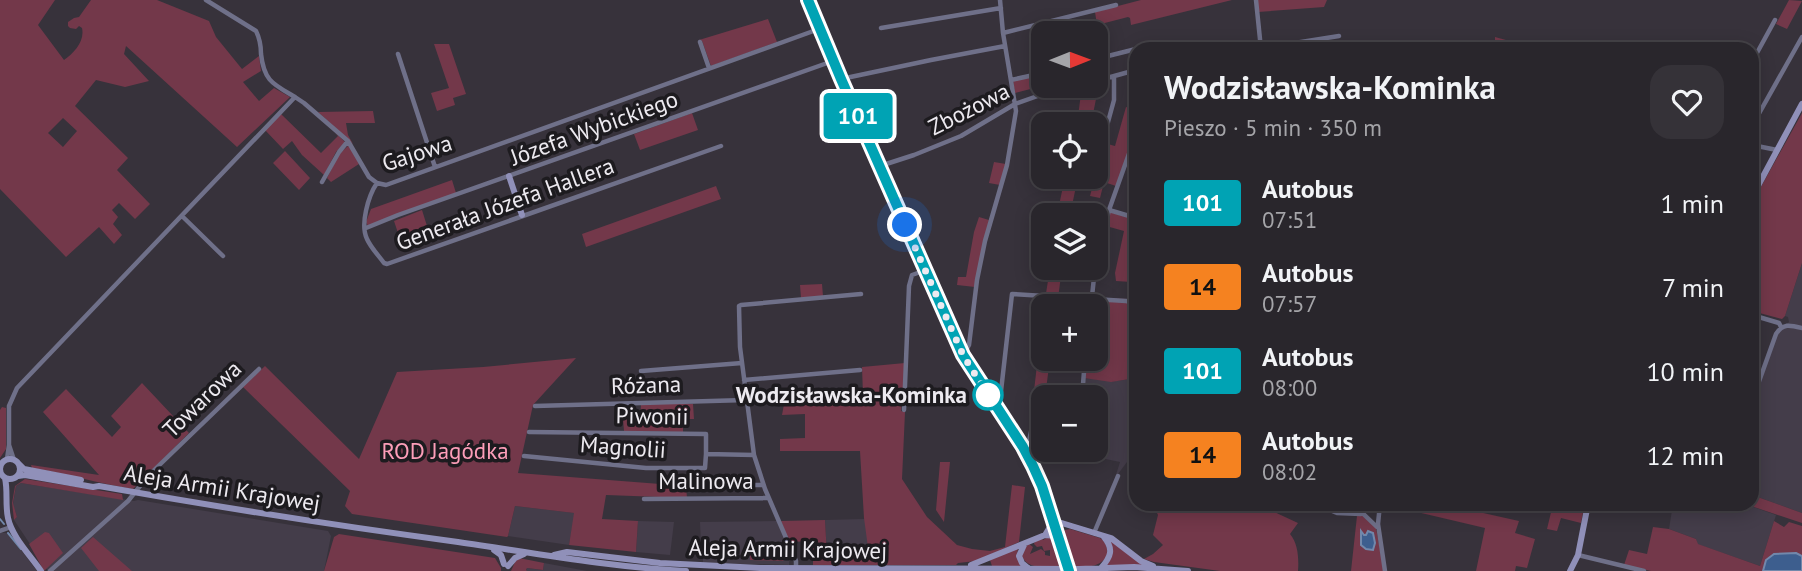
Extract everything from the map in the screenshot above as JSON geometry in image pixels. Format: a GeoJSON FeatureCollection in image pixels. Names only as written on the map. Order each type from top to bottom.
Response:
{"type":"FeatureCollection","features":[{"type":"Feature","properties":{"kind":"street","name":"Gajowa"},"geometry":{"type":"LineString","coordinates":[[206,0],[256,31],[260,37],[263,70],[271,81],[304,103],[348,141],[369,177],[386,185],[819,29]]}},
{"type":"Feature","properties":{"kind":"street"},"geometry":{"type":"LineString","coordinates":[[808,0],[963,355],[1023,447],[1042,486],[1069,571]]}},
{"type":"Feature","properties":{"kind":"street"},"geometry":{"type":"LineString","coordinates":[[963,355],[969,345],[985,241],[1007,165],[1016,111],[1000,0]]}},
{"type":"Feature","properties":{"kind":"street"},"geometry":{"type":"LineString","coordinates":[[1256,0],[1260,42]]}},
{"type":"Feature","properties":{"kind":"street"},"geometry":{"type":"LineString","coordinates":[[1003,33],[1116,5]]}},
{"type":"Feature","properties":{"kind":"street"},"geometry":{"type":"LineString","coordinates":[[881,28],[1001,8]]}},
{"type":"Feature","properties":{"kind":"street"},"geometry":{"type":"LineString","coordinates":[[1759,50],[1776,20]]}},
{"type":"Feature","properties":{"kind":"street"},"geometry":{"type":"LineString","coordinates":[[1301,42],[1339,36]]}},
{"type":"Feature","properties":{"kind":"street"},"geometry":{"type":"LineString","coordinates":[[1759,114],[1802,37]]}},
{"type":"Feature","properties":{"kind":"street"},"geometry":{"type":"LineString","coordinates":[[700,42],[709,68]]}},
{"type":"Feature","properties":{"kind":"street"},"geometry":{"type":"LineString","coordinates":[[841,79],[1005,46]]}},
{"type":"Feature","properties":{"kind":"street"},"geometry":{"type":"LineString","coordinates":[[1108,56],[1129,51]]}},
{"type":"Feature","properties":{"kind":"street"},"geometry":{"type":"LineString","coordinates":[[398,54],[435,167]]}},
{"type":"Feature","properties":{"kind":"street","name":"Józefa Wybickiego"},"geometry":{"type":"LineString","coordinates":[[366,228],[833,61]]}},
{"type":"Feature","properties":{"kind":"street"},"geometry":{"type":"LineString","coordinates":[[1108,78],[1129,73]]}},
{"type":"Feature","properties":{"kind":"street"},"geometry":{"type":"LineString","coordinates":[[1011,80],[1031,76]]}},
{"type":"Feature","properties":{"kind":"street"},"geometry":{"type":"LineString","coordinates":[[1108,122],[1114,100],[1114,77]]}},
{"type":"Feature","properties":{"kind":"street"},"geometry":{"type":"LineString","coordinates":[[41,571],[11,527],[8,497],[2,476],[8,462],[8,415],[15,391],[295,97]]}},
{"type":"Feature","properties":{"kind":"street","name":"Zbożowa"},"geometry":{"type":"LineString","coordinates":[[880,166],[961,136],[1015,104],[1032,98]]}},
{"type":"Feature","properties":{"kind":"street"},"geometry":{"type":"LineString","coordinates":[[1759,184],[1802,104]]}},
{"type":"Feature","properties":{"kind":"street"},"geometry":{"type":"LineString","coordinates":[[322,182],[348,141]]}},
{"type":"Feature","properties":{"kind":"street","name":"Generała Józefa Hallera"},"geometry":{"type":"LineString","coordinates":[[377,183],[371,194],[364,222],[366,238],[387,264],[721,146]]}},
{"type":"Feature","properties":{"kind":"street"},"geometry":{"type":"LineString","coordinates":[[1759,146],[1777,150]]}},
{"type":"Feature","properties":{"kind":"street"},"geometry":{"type":"LineString","coordinates":[[1108,213],[1129,154]]}},
{"type":"Feature","properties":{"kind":"street"},"geometry":{"type":"LineString","coordinates":[[509,176],[522,215]]}},
{"type":"Feature","properties":{"kind":"street"},"geometry":{"type":"LineString","coordinates":[[1109,210],[1129,216]]}},
{"type":"Feature","properties":{"kind":"street"},"geometry":{"type":"LineString","coordinates":[[182,216],[223,256]]}},
{"type":"Feature","properties":{"kind":"street"},"geometry":{"type":"LineString","coordinates":[[904,410],[909,286],[912,275],[926,270]]}},
{"type":"Feature","properties":{"kind":"street","name":"Malinowa"},"geometry":{"type":"LineString","coordinates":[[794,570],[796,561],[768,498],[754,455],[742,363],[739,308],[741,305],[861,293]]}},
{"type":"Feature","properties":{"kind":"street"},"geometry":{"type":"LineString","coordinates":[[996,406],[1000,400],[1012,295],[1031,296]]}},
{"type":"Feature","properties":{"kind":"street"},"geometry":{"type":"LineString","coordinates":[[1108,300],[1129,302]]}},
{"type":"Feature","properties":{"kind":"street"},"geometry":{"type":"LineString","coordinates":[[1759,317],[1783,326],[1802,328]]}},
{"type":"Feature","properties":{"kind":"street"},"geometry":{"type":"LineString","coordinates":[[1759,380],[1773,339],[1783,326]]}},
{"type":"Feature","properties":{"kind":"street"},"geometry":{"type":"LineString","coordinates":[[641,371],[742,363]]}},
{"type":"Feature","properties":{"kind":"street","name":"Towarowa"},"geometry":{"type":"LineString","coordinates":[[51,571],[128,501],[151,473],[258,369]]}},
{"type":"Feature","properties":{"kind":"street"},"geometry":{"type":"LineString","coordinates":[[744,380],[860,370]]}},
{"type":"Feature","properties":{"kind":"street","name":"Różana"},"geometry":{"type":"LineString","coordinates":[[535,406],[746,400]]}},
{"type":"Feature","properties":{"kind":"street","name":"Piwonii"},"geometry":{"type":"LineString","coordinates":[[529,432],[706,434],[706,454],[754,455]]}},
{"type":"Feature","properties":{"kind":"street"},"geometry":{"type":"LineString","coordinates":[[1023,447],[1029,441],[1031,432]]}},
{"type":"Feature","properties":{"kind":"street","name":"Magnolii"},"geometry":{"type":"LineString","coordinates":[[524,456],[646,468],[705,468],[706,454]]}},
{"type":"Feature","properties":{"kind":"street"},"geometry":{"type":"LineString","coordinates":[[8,462],[20,471],[8,497]]}},
{"type":"Feature","properties":{"kind":"street","name":"Aleja Armii Krajowej"},"geometry":{"type":"LineString","coordinates":[[8,462],[24,469],[93,482],[99,486]]}},
{"type":"Feature","properties":{"kind":"street","name":"Aleja Armii Krajowej"},"geometry":{"type":"LineString","coordinates":[[2,476],[29,475],[547,556],[685,571]]}},
{"type":"Feature","properties":{"kind":"street"},"geometry":{"type":"LineString","coordinates":[[1094,534],[1118,476]]}},
{"type":"Feature","properties":{"kind":"street"},"geometry":{"type":"LineString","coordinates":[[708,485],[763,485]]}},
{"type":"Feature","properties":{"kind":"street","name":"Malinowa"},"geometry":{"type":"LineString","coordinates":[[644,499],[768,498]]}},
{"type":"Feature","properties":{"kind":"street"},"geometry":{"type":"LineString","coordinates":[[1332,511],[1362,513],[1378,527]]}},
{"type":"Feature","properties":{"kind":"street"},"geometry":{"type":"LineString","coordinates":[[1379,511],[1378,527],[1385,571]]}},
{"type":"Feature","properties":{"kind":"street"},"geometry":{"type":"LineString","coordinates":[[1570,571],[1578,555],[1587,511]]}},
{"type":"Feature","properties":{"kind":"street"},"geometry":{"type":"LineString","coordinates":[[1053,519],[1111,538],[1141,561],[1157,568]]}},
{"type":"Feature","properties":{"kind":"street"},"geometry":{"type":"LineString","coordinates":[[1045,535],[1053,519]]}},
{"type":"Feature","properties":{"kind":"street"},"geometry":{"type":"LineString","coordinates":[[0,531],[11,527]]}},
{"type":"Feature","properties":{"kind":"street"},"geometry":{"type":"LineString","coordinates":[[1058,536],[1065,528],[1072,527]]}},
{"type":"Feature","properties":{"kind":"street"},"geometry":{"type":"LineString","coordinates":[[960,569],[976,565],[1045,535],[1058,536]]}},
{"type":"Feature","properties":{"kind":"street"},"geometry":{"type":"LineString","coordinates":[[1102,536],[1110,545],[1108,569]]}},
{"type":"Feature","properties":{"kind":"street"},"geometry":{"type":"LineString","coordinates":[[1025,544],[1019,552],[1020,559],[1024,566],[1031,570]]}},
{"type":"Feature","properties":{"kind":"street"},"geometry":{"type":"LineString","coordinates":[[486,546],[499,553],[506,568]]}},
{"type":"Feature","properties":{"kind":"street"},"geometry":{"type":"LineString","coordinates":[[506,568],[509,550]]}},
{"type":"Feature","properties":{"kind":"street"},"geometry":{"type":"LineString","coordinates":[[506,568],[517,556],[529,553]]}},
{"type":"Feature","properties":{"kind":"street"},"geometry":{"type":"LineString","coordinates":[[1578,555],[1644,571]]}},
{"type":"Feature","properties":{"kind":"street","name":"Aleja Armii Krajowej"},"geometry":{"type":"LineString","coordinates":[[598,563],[667,563],[794,570],[1157,568],[1188,571]]}},
{"type":"Feature","properties":{"kind":"shaded area"},"geometry":{"type":"Polygon","coordinates":[[[1802,263],[1802,513],[1759,498],[1759,389],[1778,333],[1789,322],[1785,316],[1802,263]]]}},
{"type":"Feature","properties":{"kind":"shaded area"},"geometry":{"type":"Polygon","coordinates":[[[1084,378],[1116,381],[1129,379],[1129,456],[1115,478],[1120,462],[1108,459],[1108,385],[1084,385],[1084,378]]]}},
{"type":"Feature","properties":{"kind":"shaded area"},"geometry":{"type":"Polygon","coordinates":[[[21,483],[328,531],[331,536],[324,571],[48,571],[14,520],[17,517],[13,504],[16,486],[21,483]]]}},
{"type":"Feature","properties":{"kind":"shaded area"},"geometry":{"type":"Polygon","coordinates":[[[515,506],[575,513],[569,545],[508,536],[515,506]]]}},
{"type":"Feature","properties":{"kind":"shaded area"},"geometry":{"type":"Polygon","coordinates":[[[1759,509],[1776,515],[1760,566],[1697,544],[1696,539],[1669,529],[1672,511],[1759,509]]]}},
{"type":"Feature","properties":{"kind":"shaded area"},"geometry":{"type":"Polygon","coordinates":[[[865,519],[870,555],[827,556],[825,520],[865,519]]]}},
{"type":"Feature","properties":{"kind":"shaded area"},"geometry":{"type":"Polygon","coordinates":[[[638,521],[674,522],[670,555],[636,552],[638,521]]]}},
{"type":"Feature","properties":{"kind":"shaded area"},"geometry":{"type":"Polygon","coordinates":[[[777,521],[790,554],[789,565],[703,563],[705,553],[701,546],[700,522],[777,521]]]}},
{"type":"Feature","properties":{"kind":"shaded area"},"geometry":{"type":"Polygon","coordinates":[[[0,533],[8,533],[37,571],[0,571],[0,533]]]}},
{"type":"Feature","properties":{"kind":"shaded area"},"geometry":{"type":"Polygon","coordinates":[[[544,563],[587,571],[526,571],[527,568],[543,570],[544,563]]]}},
{"type":"Feature","properties":{"kind":"green space"},"geometry":{"type":"Polygon","coordinates":[[[0,0],[55,0],[38,25],[64,60],[82,38],[82,28],[70,28],[68,22],[79,17],[91,0],[157,0],[209,21],[216,37],[242,69],[259,56],[261,71],[243,82],[259,101],[274,88],[290,97],[237,147],[126,46],[124,54],[149,81],[125,87],[96,80],[75,106],[128,158],[117,170],[150,204],[135,219],[119,203],[112,210],[118,217],[113,224],[122,235],[114,244],[99,227],[66,257],[0,189],[0,0]],[[63,118],[48,133],[63,147],[77,131],[63,118]]]}},
{"type":"Feature","properties":{"kind":"green space"},"geometry":{"type":"Polygon","coordinates":[[[1141,0],[1232,0],[1131,25],[1128,17],[1108,22],[1096,21],[1095,12],[1141,0]]]}},
{"type":"Feature","properties":{"kind":"green space"},"geometry":{"type":"Polygon","coordinates":[[[1258,0],[1327,0],[1324,7],[1258,12],[1258,0]]]}},
{"type":"Feature","properties":{"kind":"green space"},"geometry":{"type":"Polygon","coordinates":[[[1789,0],[1802,1],[1787,29],[1776,24],[1789,0]]]}},
{"type":"Feature","properties":{"kind":"green space"},"geometry":{"type":"Polygon","coordinates":[[[768,19],[777,42],[711,66],[702,41],[699,40],[768,19]]]}},
{"type":"Feature","properties":{"kind":"green space"},"geometry":{"type":"Polygon","coordinates":[[[1495,37],[1513,42],[1495,42],[1495,37]]]}},
{"type":"Feature","properties":{"kind":"green space"},"geometry":{"type":"Polygon","coordinates":[[[434,44],[449,44],[466,94],[453,98],[455,105],[437,111],[431,93],[449,88],[434,44]]]}},
{"type":"Feature","properties":{"kind":"green space"},"geometry":{"type":"Polygon","coordinates":[[[1031,77],[1031,89],[1015,93],[1013,81],[1031,77]]]}},
{"type":"Feature","properties":{"kind":"green space"},"geometry":{"type":"Polygon","coordinates":[[[1080,98],[1096,98],[1093,112],[1079,112],[1080,98]]]}},
{"type":"Feature","properties":{"kind":"green space"},"geometry":{"type":"Polygon","coordinates":[[[1126,107],[1129,108],[1129,152],[1116,186],[1108,183],[1108,144],[1115,146],[1126,107]]]}},
{"type":"Feature","properties":{"kind":"green space"},"geometry":{"type":"Polygon","coordinates":[[[373,111],[375,123],[346,123],[353,144],[318,112],[373,111]]]}},
{"type":"Feature","properties":{"kind":"green space"},"geometry":{"type":"Polygon","coordinates":[[[692,113],[698,130],[640,150],[634,134],[692,113]]]}},
{"type":"Feature","properties":{"kind":"green space"},"geometry":{"type":"Polygon","coordinates":[[[1802,113],[1802,263],[1782,319],[1759,313],[1759,190],[1802,113]]]}},
{"type":"Feature","properties":{"kind":"green space"},"geometry":{"type":"Polygon","coordinates":[[[281,114],[321,153],[338,136],[333,130],[345,142],[336,152],[324,175],[302,155],[292,141],[283,149],[265,130],[281,114]]]}},
{"type":"Feature","properties":{"kind":"green space"},"geometry":{"type":"Polygon","coordinates":[[[348,146],[352,147],[359,164],[331,182],[327,178],[339,154],[348,146]]]}},
{"type":"Feature","properties":{"kind":"green space"},"geometry":{"type":"Polygon","coordinates":[[[285,151],[310,178],[299,190],[273,163],[285,151]]]}},
{"type":"Feature","properties":{"kind":"green space"},"geometry":{"type":"Polygon","coordinates":[[[994,162],[1006,164],[1000,185],[989,183],[994,162]]]}},
{"type":"Feature","properties":{"kind":"green space"},"geometry":{"type":"Polygon","coordinates":[[[452,180],[456,193],[368,226],[366,222],[371,209],[452,180]]]}},
{"type":"Feature","properties":{"kind":"green space"},"geometry":{"type":"Polygon","coordinates":[[[716,186],[721,199],[586,247],[582,234],[716,186]]]}},
{"type":"Feature","properties":{"kind":"green space"},"geometry":{"type":"Polygon","coordinates":[[[1062,189],[1075,189],[1073,203],[1060,203],[1062,189]]]}},
{"type":"Feature","properties":{"kind":"green space"},"geometry":{"type":"Polygon","coordinates":[[[1092,189],[1102,189],[1100,198],[1090,196],[1092,189]]]}},
{"type":"Feature","properties":{"kind":"green space"},"geometry":{"type":"Polygon","coordinates":[[[422,210],[427,226],[399,236],[394,221],[422,210]]]}},
{"type":"Feature","properties":{"kind":"green space"},"geometry":{"type":"Polygon","coordinates":[[[1110,212],[1129,218],[1129,282],[1116,281],[1115,273],[1124,231],[1108,227],[1110,212]]]}},
{"type":"Feature","properties":{"kind":"green space"},"geometry":{"type":"Polygon","coordinates":[[[979,217],[989,220],[975,287],[957,285],[958,277],[966,277],[979,217]]]}},
{"type":"Feature","properties":{"kind":"green space"},"geometry":{"type":"Polygon","coordinates":[[[1048,280],[1060,280],[1059,294],[1046,294],[1048,280]]]}},
{"type":"Feature","properties":{"kind":"green space"},"geometry":{"type":"Polygon","coordinates":[[[822,284],[823,296],[801,298],[800,285],[822,284]]]}},
{"type":"Feature","properties":{"kind":"green space"},"geometry":{"type":"Polygon","coordinates":[[[1108,298],[1129,299],[1129,379],[1111,382],[1084,378],[1085,371],[1108,371],[1108,298]]]}},
{"type":"Feature","properties":{"kind":"green space","name":"ROD Jagódka"},"geometry":{"type":"Polygon","coordinates":[[[576,358],[533,405],[518,473],[686,486],[687,498],[606,495],[602,519],[638,521],[636,552],[569,545],[574,513],[515,506],[507,537],[352,514],[345,506],[350,491],[243,387],[265,366],[359,459],[397,372],[576,358]]]}},
{"type":"Feature","properties":{"kind":"green space"},"geometry":{"type":"Polygon","coordinates":[[[905,363],[901,411],[905,412],[902,479],[927,517],[957,545],[990,551],[1005,547],[1012,485],[1025,487],[1019,542],[976,561],[956,565],[813,565],[813,541],[789,542],[781,521],[825,520],[827,555],[869,555],[860,451],[780,451],[780,439],[805,438],[805,414],[782,415],[785,399],[863,395],[862,367],[905,363]]]}},
{"type":"Feature","properties":{"kind":"green space"},"geometry":{"type":"Polygon","coordinates":[[[1036,371],[1048,371],[1047,385],[1035,385],[1036,371]]]}},
{"type":"Feature","properties":{"kind":"green space"},"geometry":{"type":"Polygon","coordinates":[[[142,383],[189,433],[133,489],[32,468],[31,465],[99,475],[43,412],[66,389],[112,437],[121,427],[111,416],[142,383]]]}},
{"type":"Feature","properties":{"kind":"green space"},"geometry":{"type":"Polygon","coordinates":[[[641,404],[693,404],[694,419],[683,419],[683,432],[624,431],[623,419],[640,419],[641,404]]]}},
{"type":"Feature","properties":{"kind":"green space"},"geometry":{"type":"Polygon","coordinates":[[[2,407],[6,408],[6,449],[0,458],[0,410],[2,407]]]}},
{"type":"Feature","properties":{"kind":"green space"},"geometry":{"type":"Polygon","coordinates":[[[940,462],[950,462],[944,522],[936,510],[940,462]]]}},
{"type":"Feature","properties":{"kind":"green space"},"geometry":{"type":"Polygon","coordinates":[[[25,479],[122,494],[123,500],[21,483],[16,486],[13,503],[17,517],[14,520],[12,503],[15,486],[25,479]]]}},
{"type":"Feature","properties":{"kind":"green space"},"geometry":{"type":"Polygon","coordinates":[[[1759,498],[1802,513],[1802,523],[1759,509],[1759,498]]]}},
{"type":"Feature","properties":{"kind":"green space"},"geometry":{"type":"Polygon","coordinates":[[[1156,511],[1272,511],[1298,523],[1290,534],[1297,551],[1298,571],[1220,571],[1144,559],[1163,545],[1153,535],[1158,515],[1156,511]]]}},
{"type":"Feature","properties":{"kind":"green space"},"geometry":{"type":"Polygon","coordinates":[[[1413,511],[1474,511],[1519,521],[1515,533],[1535,539],[1527,568],[1516,566],[1515,571],[1476,571],[1485,528],[1413,511]]]}},
{"type":"Feature","properties":{"kind":"green space"},"geometry":{"type":"Polygon","coordinates":[[[1551,511],[1583,511],[1581,523],[1561,518],[1557,531],[1547,529],[1551,511]]]}},
{"type":"Feature","properties":{"kind":"green space"},"geometry":{"type":"Polygon","coordinates":[[[1362,515],[1376,528],[1384,571],[1351,571],[1357,516],[1362,515]]]}},
{"type":"Feature","properties":{"kind":"green space"},"geometry":{"type":"Polygon","coordinates":[[[1774,521],[1784,527],[1789,522],[1802,526],[1802,556],[1796,553],[1766,560],[1763,571],[1651,571],[1624,565],[1629,550],[1647,554],[1653,527],[1669,529],[1696,539],[1698,544],[1760,566],[1774,521]]]}},
{"type":"Feature","properties":{"kind":"green space"},"geometry":{"type":"Polygon","coordinates":[[[1065,530],[1100,538],[1106,546],[1108,556],[1096,565],[1072,566],[1061,537],[1065,530]]]}},
{"type":"Feature","properties":{"kind":"green space"},"geometry":{"type":"Polygon","coordinates":[[[45,532],[49,533],[63,553],[44,571],[29,544],[45,532]]]}},
{"type":"Feature","properties":{"kind":"green space"},"geometry":{"type":"Polygon","coordinates":[[[339,534],[495,558],[501,571],[324,571],[334,537],[339,534]]]}},
{"type":"Feature","properties":{"kind":"green space"},"geometry":{"type":"Polygon","coordinates":[[[93,537],[132,571],[99,571],[81,548],[93,537]]]}},
{"type":"Feature","properties":{"kind":"green space"},"geometry":{"type":"Polygon","coordinates":[[[1053,538],[1061,562],[1058,563],[1059,566],[1032,566],[1024,560],[1021,555],[1029,544],[1033,547],[1030,554],[1041,549],[1045,555],[1050,556],[1050,550],[1044,551],[1042,546],[1037,547],[1034,544],[1035,541],[1053,538]]]}},
{"type":"Feature","properties":{"kind":"green space"},"geometry":{"type":"Polygon","coordinates":[[[1110,540],[1145,566],[1107,565],[1113,551],[1110,540]]]}},
{"type":"Feature","properties":{"kind":"green space"},"geometry":{"type":"Polygon","coordinates":[[[1018,548],[1017,557],[1021,566],[992,566],[990,560],[1018,548]]]}},
{"type":"Feature","properties":{"kind":"green space"},"geometry":{"type":"Polygon","coordinates":[[[786,551],[788,553],[783,561],[750,560],[750,555],[782,555],[786,551]]]}},
{"type":"Feature","properties":{"kind":"green space"},"geometry":{"type":"Polygon","coordinates":[[[519,558],[544,563],[543,570],[527,568],[527,571],[511,571],[519,558]]]}},
{"type":"Feature","properties":{"kind":"water"},"geometry":{"type":"Polygon","coordinates":[[[1361,531],[1364,535],[1368,531],[1373,533],[1373,550],[1361,545],[1361,531]]]}},
{"type":"Feature","properties":{"kind":"water"},"geometry":{"type":"Polygon","coordinates":[[[1796,553],[1802,556],[1802,571],[1763,571],[1766,560],[1774,554],[1796,553]]]}},
{"type":"Feature","properties":{"kind":"waterway"},"geometry":{"type":"LineString","coordinates":[[0,519],[4,524]]}},
{"type":"Feature","properties":{"kind":"waterway"},"geometry":{"type":"LineString","coordinates":[[8,533],[21,549]]}},
{"type":"Feature","properties":{"kind":"bus line","name":"101"},"geometry":{"type":"LineString","coordinates":[[808,0],[963,355],[1033,466],[1069,571]]}},
{"type":"Feature","properties":{"kind":"place","name":"Wodzisławska-Kominka"},"geometry":{"type":"Point","coordinates":[988,395]}},
{"type":"Feature","properties":{"kind":"route"},"geometry":{"type":"LineString","coordinates":[[905,225],[963,355],[988,395]]}}]}
